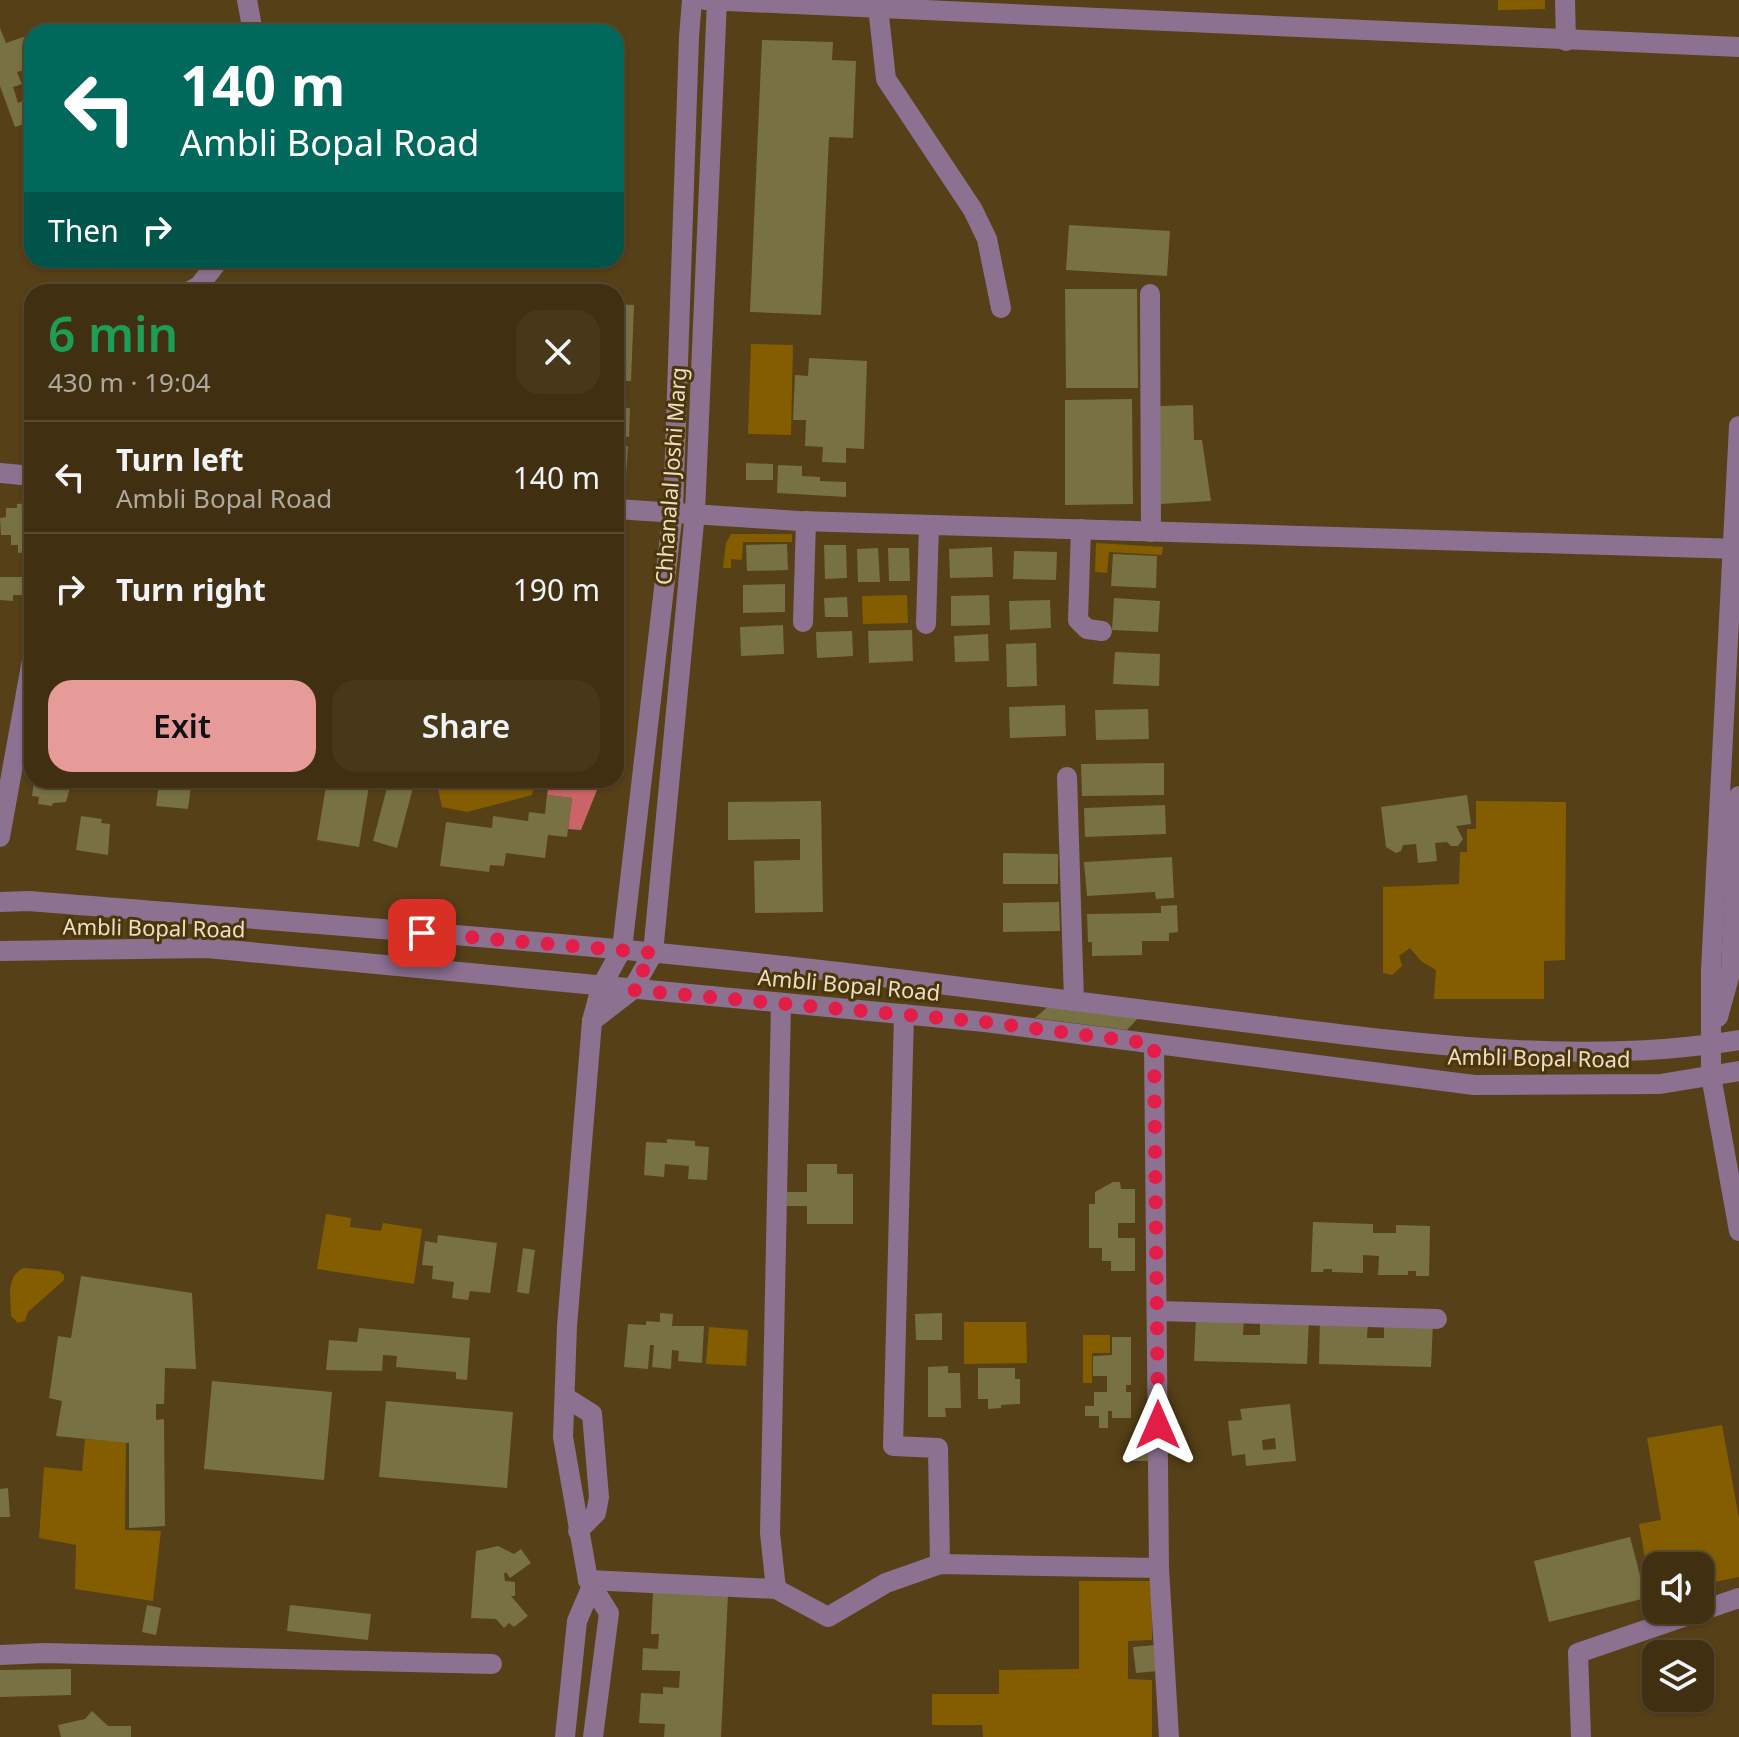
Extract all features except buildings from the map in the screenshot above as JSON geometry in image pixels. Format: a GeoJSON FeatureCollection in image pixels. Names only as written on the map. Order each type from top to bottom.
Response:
{"type":"FeatureCollection","features":[{"type":"Feature","properties":{"kind":"street"},"geometry":{"type":"LineString","coordinates":[[247,0],[252,24]]}},
{"type":"Feature","properties":{"kind":"street","name":"Chhanalal Joshi Marg"},"geometry":{"type":"LineString","coordinates":[[622,949],[673,511],[692,0]]}},
{"type":"Feature","properties":{"kind":"street"},"geometry":{"type":"LineString","coordinates":[[705,0],[1739,47]]}},
{"type":"Feature","properties":{"kind":"street","name":"Chhanalal Joshi Marg"},"geometry":{"type":"LineString","coordinates":[[653,953],[695,512],[717,0]]}},
{"type":"Feature","properties":{"kind":"street"},"geometry":{"type":"LineString","coordinates":[[1565,0],[1566,41]]}},
{"type":"Feature","properties":{"kind":"street"},"geometry":{"type":"LineString","coordinates":[[878,7],[886,79],[973,210],[987,239],[1001,308]]}},
{"type":"Feature","properties":{"kind":"street"},"geometry":{"type":"LineString","coordinates":[[201,284],[213,268]]}},
{"type":"Feature","properties":{"kind":"street"},"geometry":{"type":"LineString","coordinates":[[1150,294],[1151,532]]}},
{"type":"Feature","properties":{"kind":"street"},"geometry":{"type":"LineString","coordinates":[[1739,426],[1736,550],[1711,970],[1710,1044],[1711,1076],[1739,1231]]}},
{"type":"Feature","properties":{"kind":"street"},"geometry":{"type":"LineString","coordinates":[[0,473],[24,475]]}},
{"type":"Feature","properties":{"kind":"street"},"geometry":{"type":"LineString","coordinates":[[624,509],[806,521],[1736,550]]}},
{"type":"Feature","properties":{"kind":"street"},"geometry":{"type":"LineString","coordinates":[[803,622],[806,521]]}},
{"type":"Feature","properties":{"kind":"street"},"geometry":{"type":"LineString","coordinates":[[926,624],[929,525]]}},
{"type":"Feature","properties":{"kind":"street"},"geometry":{"type":"LineString","coordinates":[[1081,529],[1078,620],[1087,629],[1102,631]]}},
{"type":"Feature","properties":{"kind":"street"},"geometry":{"type":"LineString","coordinates":[[0,837],[24,704]]}},
{"type":"Feature","properties":{"kind":"street"},"geometry":{"type":"LineString","coordinates":[[1067,777],[1074,1001]]}},
{"type":"Feature","properties":{"kind":"street"},"geometry":{"type":"LineString","coordinates":[[1710,1044],[1731,970],[1739,796]]}},
{"type":"Feature","properties":{"kind":"street","name":"Ambli Bopal Road"},"geometry":{"type":"LineString","coordinates":[[0,902],[29,901],[622,949],[863,975],[1419,1044],[1583,1052],[1739,1040]]}},
{"type":"Feature","properties":{"kind":"street","name":"Ambli Bopal Road"},"geometry":{"type":"LineString","coordinates":[[0,951],[207,948],[904,1014],[1474,1085],[1660,1084],[1739,1071]]}},
{"type":"Feature","properties":{"kind":"street"},"geometry":{"type":"LineString","coordinates":[[593,1737],[609,1613],[590,1583],[563,1437],[567,1326],[592,1021],[601,987],[622,949]]}},
{"type":"Feature","properties":{"kind":"street"},"geometry":{"type":"LineString","coordinates":[[592,1021],[632,990],[653,953]]}},
{"type":"Feature","properties":{"kind":"street"},"geometry":{"type":"LineString","coordinates":[[776,1589],[770,1533],[781,1003]]}},
{"type":"Feature","properties":{"kind":"street"},"geometry":{"type":"LineString","coordinates":[[904,1014],[893,1446],[938,1448],[940,1564]]}},
{"type":"Feature","properties":{"kind":"street"},"geometry":{"type":"LineString","coordinates":[[1154,1044],[1159,1568],[1169,1737]]}},
{"type":"Feature","properties":{"kind":"street"},"geometry":{"type":"LineString","coordinates":[[1158,1311],[1437,1319]]}},
{"type":"Feature","properties":{"kind":"street"},"geometry":{"type":"LineString","coordinates":[[565,1397],[592,1414],[599,1497],[596,1513],[578,1531]]}},
{"type":"Feature","properties":{"kind":"street"},"geometry":{"type":"LineString","coordinates":[[590,1583],[776,1589],[828,1617],[886,1583],[940,1564],[1159,1568]]}},
{"type":"Feature","properties":{"kind":"street"},"geometry":{"type":"LineString","coordinates":[[565,1737],[577,1621],[590,1583]]}},
{"type":"Feature","properties":{"kind":"street"},"geometry":{"type":"LineString","coordinates":[[1581,1737],[1578,1653],[1739,1598]]}},
{"type":"Feature","properties":{"kind":"street"},"geometry":{"type":"LineString","coordinates":[[0,1655],[45,1653],[492,1664]]}},
{"type":"Feature","properties":{"kind":"shaded area"},"geometry":{"type":"Polygon","coordinates":[[[1498,0],[1545,0],[1545,9],[1498,10],[1498,0]]]}},
{"type":"Feature","properties":{"kind":"shaded area"},"geometry":{"type":"Polygon","coordinates":[[[751,344],[793,345],[791,435],[748,434],[751,344]]]}},
{"type":"Feature","properties":{"kind":"shaded area"},"geometry":{"type":"Polygon","coordinates":[[[731,534],[792,534],[792,542],[743,542],[742,560],[731,559],[731,568],[723,568],[726,543],[731,534]]]}},
{"type":"Feature","properties":{"kind":"shaded area"},"geometry":{"type":"Polygon","coordinates":[[[1096,543],[1163,547],[1162,555],[1109,552],[1107,573],[1095,572],[1096,543]]]}},
{"type":"Feature","properties":{"kind":"shaded area"},"geometry":{"type":"Polygon","coordinates":[[[907,595],[908,623],[863,624],[862,596],[907,595]]]}},
{"type":"Feature","properties":{"kind":"shaded area"},"geometry":{"type":"Polygon","coordinates":[[[438,788],[533,788],[532,795],[467,812],[442,807],[438,788]]]}},
{"type":"Feature","properties":{"kind":"shaded area"},"geometry":{"type":"Polygon","coordinates":[[[548,788],[598,788],[581,830],[568,829],[572,798],[547,795],[548,788]]]}},
{"type":"Feature","properties":{"kind":"shaded area"},"geometry":{"type":"Polygon","coordinates":[[[1476,801],[1566,802],[1565,960],[1544,961],[1544,999],[1434,999],[1436,970],[1421,961],[1410,948],[1399,956],[1402,966],[1392,975],[1383,973],[1383,887],[1459,884],[1460,852],[1467,852],[1467,829],[1476,829],[1476,801]]]}},
{"type":"Feature","properties":{"kind":"shaded area"},"geometry":{"type":"Polygon","coordinates":[[[326,1214],[351,1218],[350,1227],[381,1231],[383,1223],[422,1229],[414,1284],[317,1269],[326,1214]]]}},
{"type":"Feature","properties":{"kind":"shaded area"},"geometry":{"type":"Polygon","coordinates":[[[24,1268],[59,1271],[64,1275],[64,1280],[28,1312],[25,1321],[18,1323],[11,1316],[10,1288],[14,1276],[24,1268]]]}},
{"type":"Feature","properties":{"kind":"shaded area"},"geometry":{"type":"Polygon","coordinates":[[[964,1322],[1026,1322],[1027,1363],[964,1364],[964,1322]]]}},
{"type":"Feature","properties":{"kind":"shaded area"},"geometry":{"type":"Polygon","coordinates":[[[709,1327],[748,1330],[746,1366],[706,1364],[709,1327]]]}},
{"type":"Feature","properties":{"kind":"shaded area"},"geometry":{"type":"Polygon","coordinates":[[[1083,1335],[1110,1335],[1110,1353],[1092,1353],[1092,1383],[1083,1383],[1083,1335]]]}},
{"type":"Feature","properties":{"kind":"shaded area"},"geometry":{"type":"Polygon","coordinates":[[[1722,1425],[1739,1518],[1739,1577],[1714,1582],[1714,1552],[1644,1552],[1639,1524],[1661,1520],[1647,1438],[1722,1425]]]}},
{"type":"Feature","properties":{"kind":"shaded area"},"geometry":{"type":"Polygon","coordinates":[[[85,1439],[126,1442],[125,1530],[161,1531],[153,1601],[75,1589],[76,1545],[39,1538],[44,1467],[82,1471],[85,1439]]]}},
{"type":"Feature","properties":{"kind":"shaded area"},"geometry":{"type":"Polygon","coordinates":[[[1079,1581],[1152,1581],[1152,1640],[1128,1641],[1128,1679],[1152,1680],[1152,1737],[983,1737],[982,1725],[932,1725],[932,1694],[999,1694],[999,1670],[1079,1669],[1079,1581]]]}},
{"type":"Feature","properties":{"kind":"route"},"geometry":{"type":"LineString","coordinates":[[422,933],[653,953],[632,990],[985,1022],[1154,1044],[1158,1425]]}}]}
